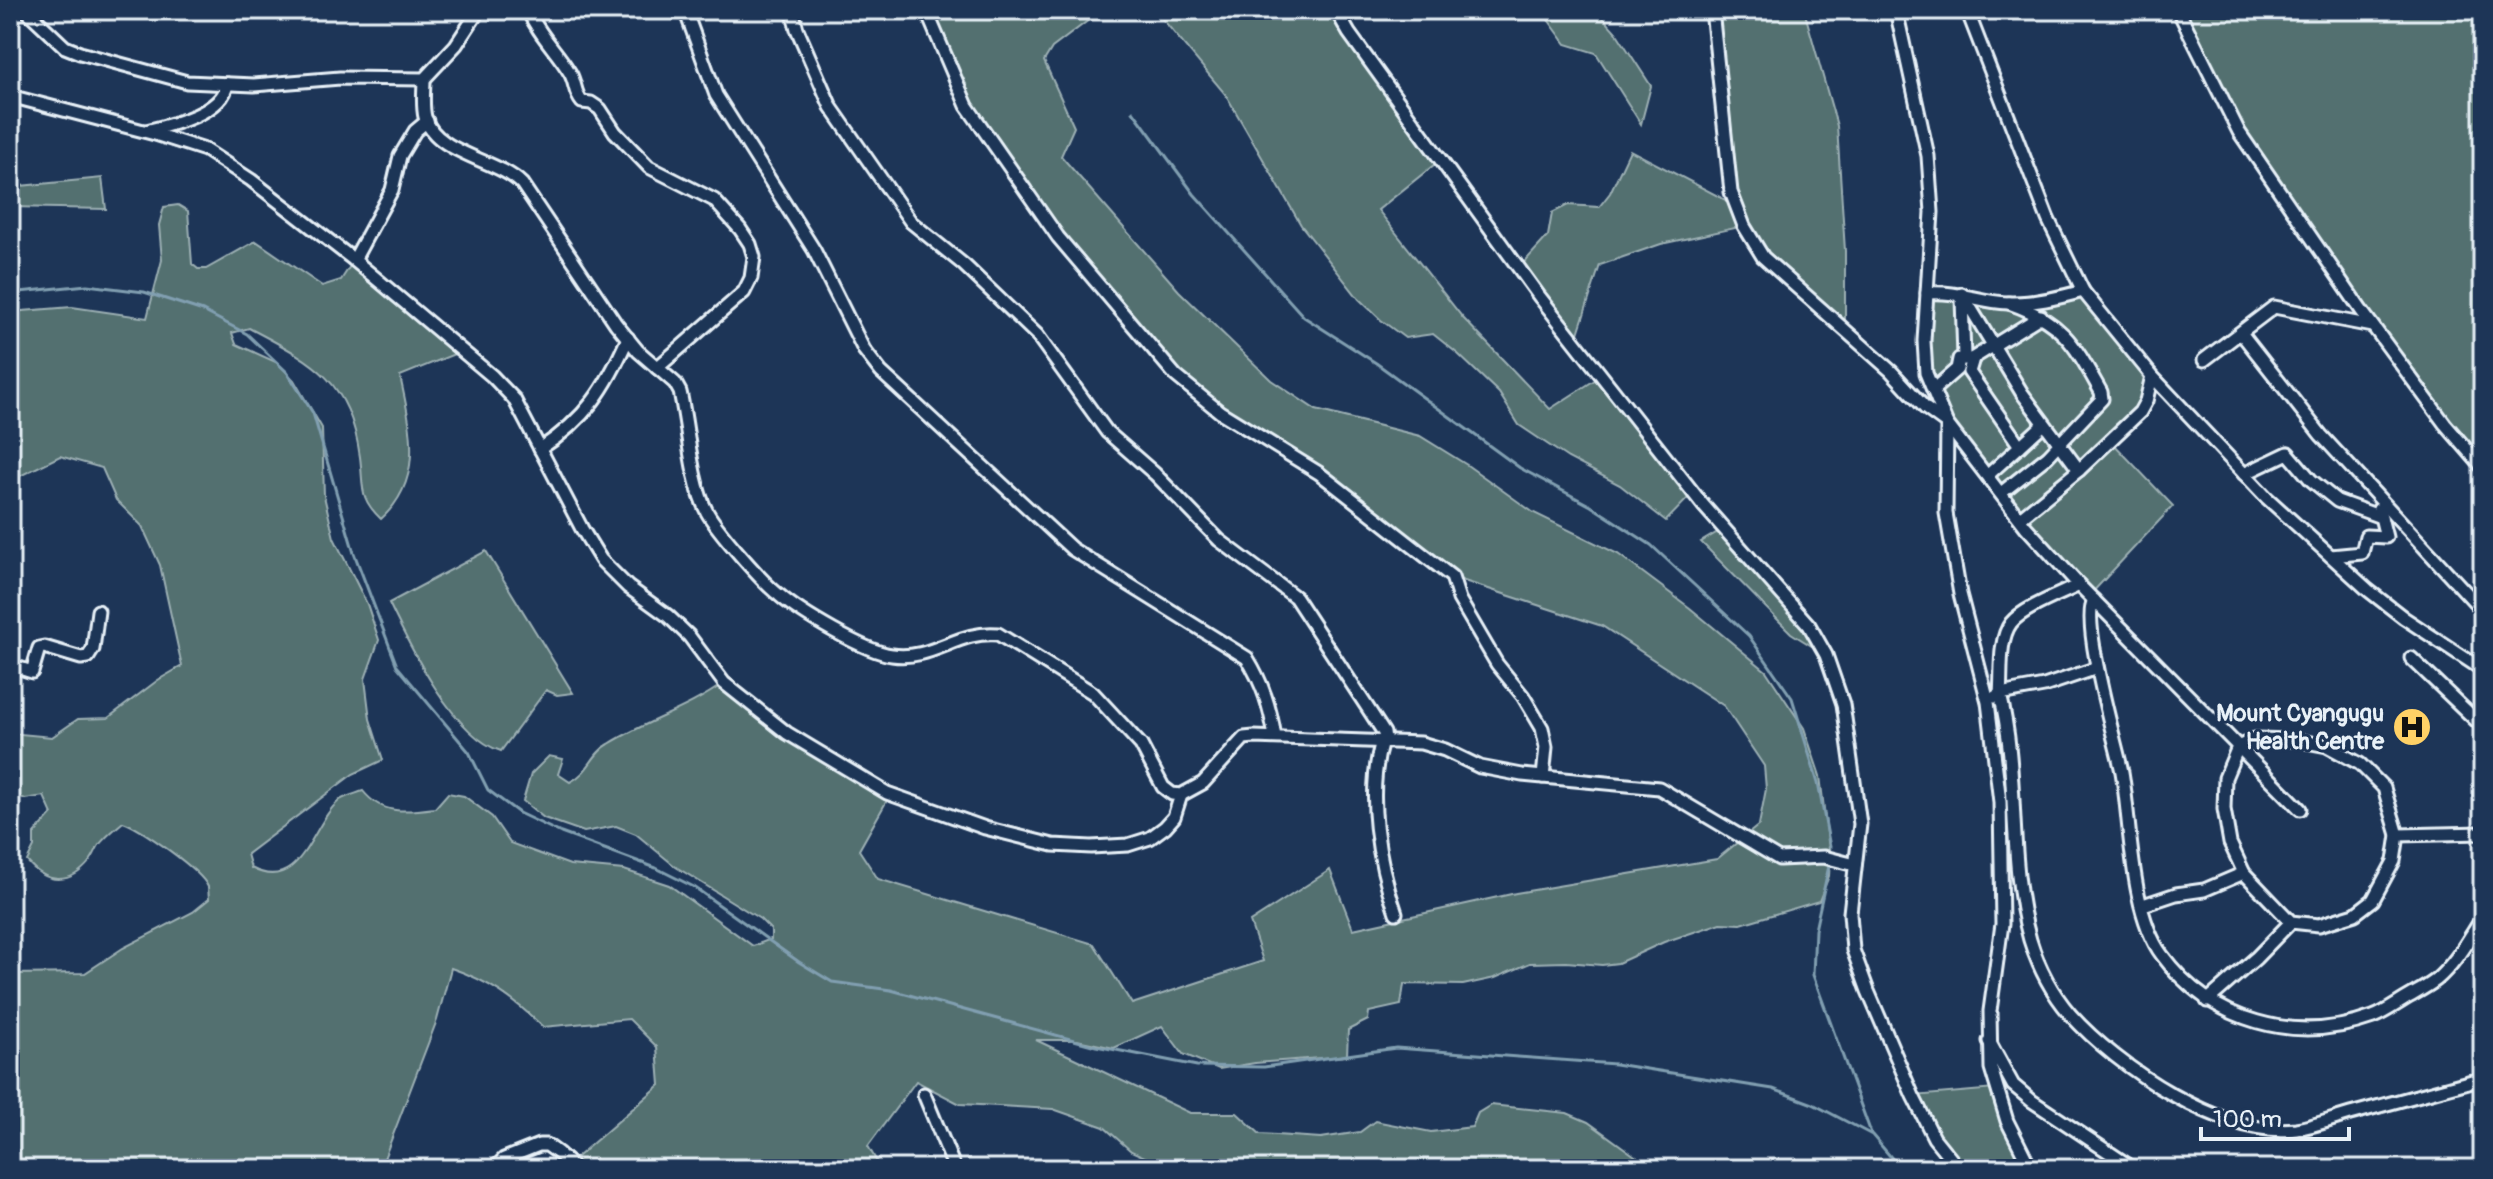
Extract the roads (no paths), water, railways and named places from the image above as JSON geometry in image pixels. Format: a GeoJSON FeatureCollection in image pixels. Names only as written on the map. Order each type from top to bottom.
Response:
{"type":"FeatureCollection","features":[{"type":"Feature","properties":{"kind":"street"},"geometry":{"type":"LineString","coordinates":[[26,10],[55,39],[80,53],[187,82],[254,85],[340,78],[424,79],[456,45],[479,10]]}},
{"type":"Feature","properties":{"kind":"street"},"geometry":{"type":"LineString","coordinates":[[528,10],[533,22],[572,76],[576,95],[582,102],[600,109],[615,132],[649,167],[714,200],[729,214],[750,244],[754,269],[744,292],[657,368]]}},
{"type":"Feature","properties":{"kind":"street"},"geometry":{"type":"LineString","coordinates":[[685,10],[716,95],[814,250],[864,350],[881,372],[1072,549],[1247,658],[1269,702],[1275,737]]}},
{"type":"Feature","properties":{"kind":"street"},"geometry":{"type":"LineString","coordinates":[[792,10],[797,29],[831,107],[911,222],[964,265],[1037,335],[1107,432],[1155,474],[1219,540],[1295,597],[1376,720],[1384,741],[1377,757],[1374,789],[1383,878],[1396,913]]}},
{"type":"Feature","properties":{"kind":"street"},"geometry":{"type":"LineString","coordinates":[[926,10],[967,106],[1058,237],[1176,376],[1220,412],[1319,473],[1452,577],[1459,599],[1497,664],[1523,696],[1542,728],[1546,747],[1543,777]]}},
{"type":"Feature","properties":{"kind":"street"},"geometry":{"type":"LineString","coordinates":[[1336,10],[1465,197],[1539,296],[1703,505],[1809,625],[1826,655],[1843,704],[1860,824],[1850,913],[1853,950],[1913,1096],[1934,1138],[1959,1169]]}},
{"type":"Feature","properties":{"kind":"street"},"geometry":{"type":"LineString","coordinates":[[1712,10],[1730,184],[1744,226],[1763,257],[1891,371],[1925,408],[1947,424],[2020,518],[2079,585],[2300,809]]}},
{"type":"Feature","properties":{"kind":"street"},"geometry":{"type":"LineString","coordinates":[[1896,10],[1928,156],[1932,212],[1924,341],[1926,373],[1947,424],[1946,513],[1960,594],[1988,702],[2000,802],[2002,924],[1989,1041],[1991,1068],[2007,1121],[2031,1169]]}},
{"type":"Feature","properties":{"kind":"street"},"geometry":{"type":"LineString","coordinates":[[1967,10],[2048,219],[2083,291],[2152,376],[2267,498],[2404,618],[2483,670]]}},
{"type":"Feature","properties":{"kind":"street"},"geometry":{"type":"LineString","coordinates":[[2178,10],[2239,132],[2372,326],[2445,424],[2483,468]]}},
{"type":"Feature","properties":{"kind":"street"},"geometry":{"type":"LineString","coordinates":[[424,79],[427,121],[442,140],[511,174],[522,184],[628,338],[675,383],[680,392],[699,489],[706,510],[716,525],[777,594],[867,648],[891,655],[928,653],[967,636],[998,634],[1093,693],[1141,745],[1163,787],[1172,794],[1181,795],[1203,783],[1244,738],[1421,743],[1445,750],[1480,767],[1543,777],[1659,788],[1779,859],[1824,857],[1855,865]]}},
{"type":"Feature","properties":{"kind":"street"},"geometry":{"type":"LineString","coordinates":[[146,131],[176,123],[216,104],[226,93],[227,84]]}},
{"type":"Feature","properties":{"kind":"street"},"geometry":{"type":"LineString","coordinates":[[10,96],[146,131],[205,150],[251,180],[354,260],[492,376],[514,399],[601,560],[628,587],[668,616],[689,636],[724,683],[787,733],[887,793],[985,828],[1053,845],[1091,847],[1128,845],[1150,838],[1174,817],[1181,795]]}},
{"type":"Feature","properties":{"kind":"street"},"geometry":{"type":"LineString","coordinates":[[354,260],[392,190],[400,156],[415,131],[427,121]]}},
{"type":"Feature","properties":{"kind":"street"},"geometry":{"type":"LineString","coordinates":[[2009,303],[2051,300],[2083,291]]}},
{"type":"Feature","properties":{"kind":"street"},"geometry":{"type":"LineString","coordinates":[[1927,293],[1950,292],[2009,303],[2041,316],[2063,332],[2101,392],[2102,399],[2060,444],[2001,493]]}},
{"type":"Feature","properties":{"kind":"street"},"geometry":{"type":"LineString","coordinates":[[1962,294],[1992,347],[2079,470]]}},
{"type":"Feature","properties":{"kind":"street"},"geometry":{"type":"LineString","coordinates":[[1962,294],[1967,359],[1972,368],[1969,372],[2020,446]]}},
{"type":"Feature","properties":{"kind":"street"},"geometry":{"type":"LineString","coordinates":[[2204,360],[2274,307],[2372,326]]}},
{"type":"Feature","properties":{"kind":"street"},"geometry":{"type":"LineString","coordinates":[[1933,390],[1957,369],[1959,359],[1967,359],[1992,347],[2041,316]]}},
{"type":"Feature","properties":{"kind":"street"},"geometry":{"type":"LineString","coordinates":[[2241,333],[2321,435],[2483,611]]}},
{"type":"Feature","properties":{"kind":"street"},"geometry":{"type":"LineString","coordinates":[[540,449],[569,430],[598,395],[616,366],[628,338]]}},
{"type":"Feature","properties":{"kind":"street"},"geometry":{"type":"LineString","coordinates":[[2020,518],[2079,470],[2140,412],[2152,376]]}},
{"type":"Feature","properties":{"kind":"street"},"geometry":{"type":"LineString","coordinates":[[1988,475],[2044,424]]}},
{"type":"Feature","properties":{"kind":"street"},"geometry":{"type":"LineString","coordinates":[[2244,474],[2288,453],[2311,480],[2337,501],[2381,517]]}},
{"type":"Feature","properties":{"kind":"street"},"geometry":{"type":"LineString","coordinates":[[2331,556],[2362,553],[2366,536],[2386,537],[2374,493]]}},
{"type":"Feature","properties":{"kind":"street"},"geometry":{"type":"LineString","coordinates":[[2079,585],[2012,622],[2004,645],[2000,694],[2005,715],[2015,849],[2031,941],[2055,994],[2071,1014],[2119,1059],[2163,1090],[2209,1112],[2262,1128],[2296,1129],[2483,1078]]}},
{"type":"Feature","properties":{"kind":"street"},"geometry":{"type":"LineString","coordinates":[[2094,600],[2090,611],[2097,668],[2122,774],[2133,865],[2150,935],[2162,955],[2207,1001],[2251,1021],[2285,1026],[2318,1028],[2365,1020],[2436,980],[2463,948],[2483,917]]}},
{"type":"Feature","properties":{"kind":"street"},"geometry":{"type":"LineString","coordinates":[[10,665],[32,672],[39,648],[44,647],[81,658],[88,657],[93,649],[98,611]]}},
{"type":"Feature","properties":{"kind":"street"},"geometry":{"type":"LineString","coordinates":[[2411,658],[2483,727]]}},
{"type":"Feature","properties":{"kind":"street"},"geometry":{"type":"LineString","coordinates":[[1988,702],[2000,694],[2044,686],[2097,668]]}},
{"type":"Feature","properties":{"kind":"street"},"geometry":{"type":"LineString","coordinates":[[2255,739],[2296,740],[2327,746],[2360,764],[2384,788],[2398,835],[2394,861],[2373,900],[2355,914],[2319,925],[2291,922],[2244,873],[2230,843],[2224,809],[2225,778],[2238,747],[2255,739]]}},
{"type":"Feature","properties":{"kind":"street"},"geometry":{"type":"LineString","coordinates":[[2398,835],[2483,833]]}},
{"type":"Feature","properties":{"kind":"street"},"geometry":{"type":"LineString","coordinates":[[2143,905],[2176,894],[2204,890],[2244,873]]}},
{"type":"Feature","properties":{"kind":"street"},"geometry":{"type":"LineString","coordinates":[[2207,1001],[2291,922]]}},
{"type":"Feature","properties":{"kind":"street"},"geometry":{"type":"LineString","coordinates":[[1989,1041],[2013,1085],[2134,1169]]}},
{"type":"Feature","properties":{"kind":"street"},"geometry":{"type":"LineString","coordinates":[[924,1094],[955,1169]]}},
{"type":"Feature","properties":{"kind":"street"},"geometry":{"type":"LineString","coordinates":[[494,1169],[504,1159],[539,1145],[547,1145],[575,1169]]}},
{"type":"Feature","properties":{"kind":"waterway"},"geometry":{"type":"LineString","coordinates":[[1133,111],[1194,194],[1304,317],[1376,363],[1520,468],[1591,506],[1651,545],[1749,636],[1792,698],[1818,783],[1830,847]]}},
{"type":"Feature","properties":{"kind":"waterway"},"geometry":{"type":"LineString","coordinates":[[10,293],[87,285],[144,292],[203,311],[247,334],[287,372],[313,413],[354,553],[397,666],[469,752],[488,790],[519,813],[561,833],[656,868],[694,887],[832,982],[891,990],[1096,1046],[1197,1066],[1264,1067],[1396,1048],[1615,1064],[1773,1089],[1813,1104],[1872,1135],[1901,1169]]}},
{"type":"Feature","properties":{"kind":"waterway"},"geometry":{"type":"LineString","coordinates":[[1830,861],[1815,930],[1813,975],[1871,1133]]}},
{"type":"Feature","properties":{"kind":"place","name":"Mount Cyangugu Health Centre"},"geometry":{"type":"Point","coordinates":[2412,727]}}]}
